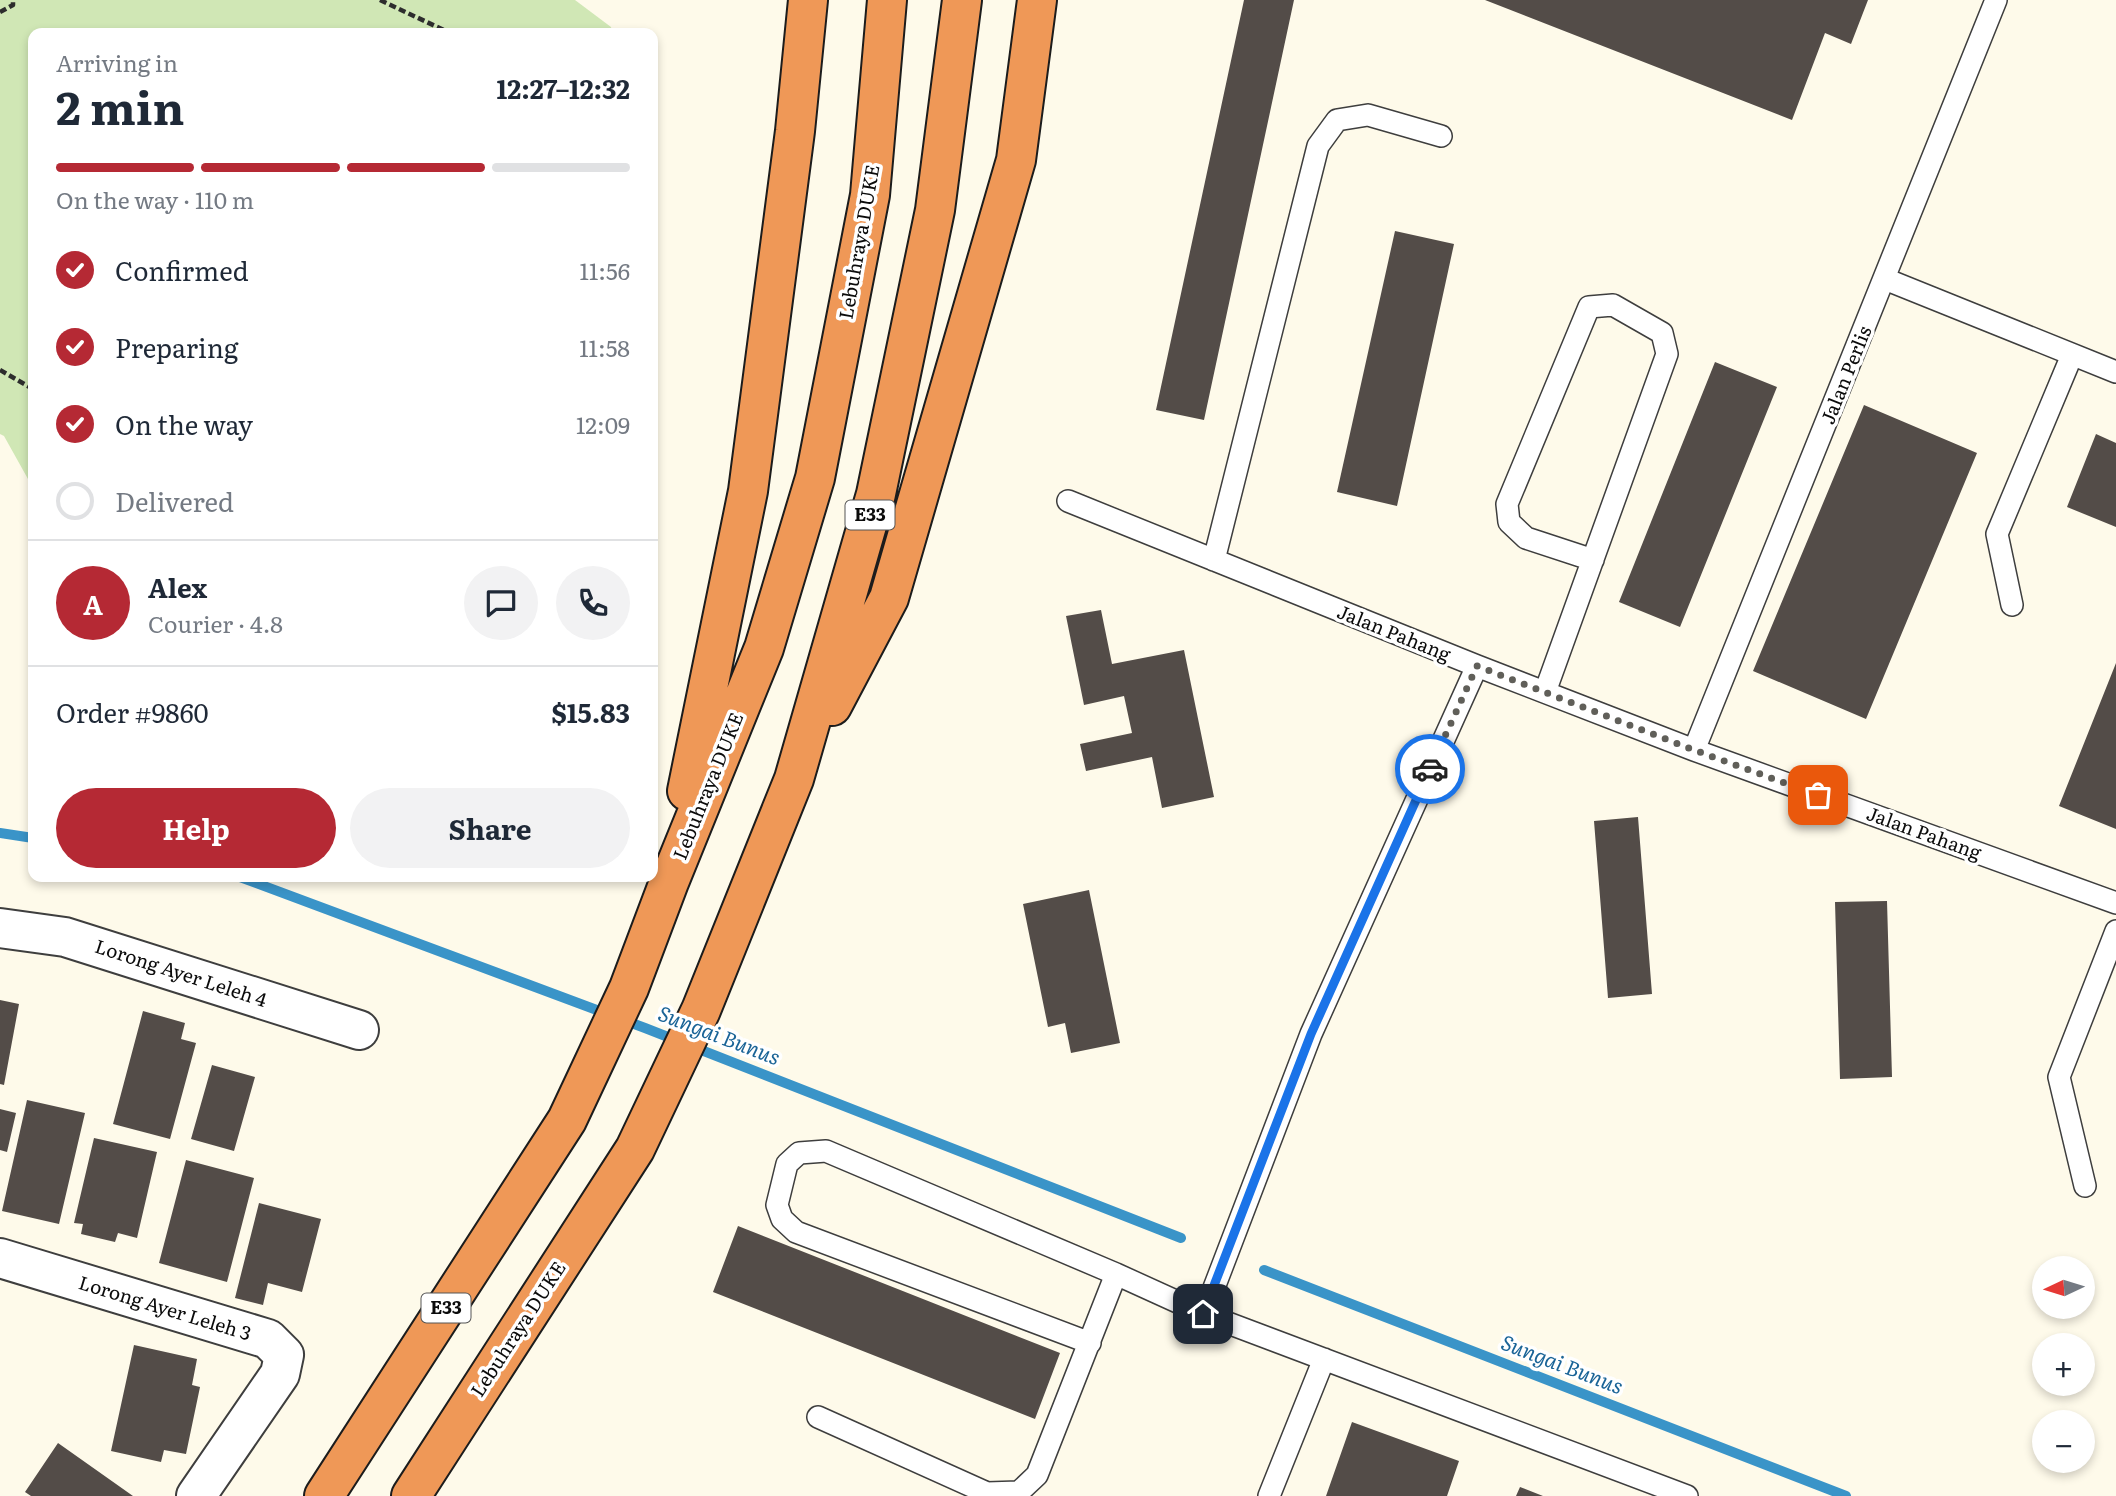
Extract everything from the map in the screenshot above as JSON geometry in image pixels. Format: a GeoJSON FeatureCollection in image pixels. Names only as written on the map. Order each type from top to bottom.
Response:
{"type":"FeatureCollection","features":[{"type":"Feature","properties":{"kind":"highway"},"geometry":{"type":"LineString","coordinates":[[669,882],[748,491],[795,131],[808,0]]}},
{"type":"Feature","properties":{"kind":"highway","name":"Lebuhraya DUKE"},"geometry":{"type":"LineString","coordinates":[[324,1496],[567,1120],[629,988],[764,648],[815,478],[870,195],[887,0]]}},
{"type":"Feature","properties":{"kind":"highway","name":"Lebuhraya DUKE"},"geometry":{"type":"LineString","coordinates":[[411,1496],[635,1149],[701,1010],[794,779],[876,494],[935,209],[962,0]]}},
{"type":"Feature","properties":{"kind":"highway"},"geometry":{"type":"LineString","coordinates":[[794,779],[889,598],[1016,160],[1037,0]]}},
{"type":"Feature","properties":{"kind":"street","name":"Lorong Ayer Leleh 4"},"geometry":{"type":"LineString","coordinates":[[0,928],[65,937],[359,1030]]}},
{"type":"Feature","properties":{"kind":"street","name":"Lorong Ayer Leleh 3"},"geometry":{"type":"LineString","coordinates":[[0,1258],[268,1339],[284,1355],[280,1374],[196,1496]]}},
{"type":"Feature","properties":{"kind":"lane","name":"Jalan Perlis"},"geometry":{"type":"LineString","coordinates":[[1694,750],[1996,0]]}},
{"type":"Feature","properties":{"kind":"lane"},"geometry":{"type":"LineString","coordinates":[[1214,560],[1318,146],[1337,120],[1367,115],[1441,136]]}},
{"type":"Feature","properties":{"kind":"lane"},"geometry":{"type":"LineString","coordinates":[[1885,279],[2116,372]]}},
{"type":"Feature","properties":{"kind":"lane"},"geometry":{"type":"LineString","coordinates":[[1545,692],[1593,560],[1667,354],[1662,333],[1613,305],[1589,307],[1507,503],[1509,522],[1526,538],[1593,560]]}},
{"type":"Feature","properties":{"kind":"lane"},"geometry":{"type":"LineString","coordinates":[[2012,605],[1997,534],[2072,355]]}},
{"type":"Feature","properties":{"kind":"lane","name":"Jalan Pahang"},"geometry":{"type":"LineString","coordinates":[[1068,502],[1694,750],[2116,903]]}},
{"type":"Feature","properties":{"kind":"lane"},"geometry":{"type":"LineString","coordinates":[[1203,1314],[1311,1034],[1477,666]]}},
{"type":"Feature","properties":{"kind":"lane"},"geometry":{"type":"LineString","coordinates":[[2085,1186],[2059,1077],[2116,931]]}},
{"type":"Feature","properties":{"kind":"lane"},"geometry":{"type":"LineString","coordinates":[[1090,1343],[796,1232],[782,1219],[777,1205],[787,1164],[799,1153],[826,1151],[1116,1274],[1203,1314],[1687,1496]]}},
{"type":"Feature","properties":{"kind":"lane"},"geometry":{"type":"LineString","coordinates":[[818,1417],[988,1493],[1019,1492],[1037,1475],[1116,1274]]}},
{"type":"Feature","properties":{"kind":"lane"},"geometry":{"type":"LineString","coordinates":[[1269,1496],[1324,1359]]}},
{"type":"Feature","properties":{"kind":"path"},"geometry":{"type":"LineString","coordinates":[[0,12],[13,5],[13,0]]}},
{"type":"Feature","properties":{"kind":"path"},"geometry":{"type":"LineString","coordinates":[[380,0],[439,28]]}},
{"type":"Feature","properties":{"kind":"path"},"geometry":{"type":"LineString","coordinates":[[0,370],[28,386]]}},
{"type":"Feature","properties":{"kind":"green space"},"geometry":{"type":"Polygon","coordinates":[[[0,0],[575,0],[611,27],[28,28],[28,479],[4,436],[0,434],[0,0]]]}},
{"type":"Feature","properties":{"kind":"building"},"geometry":{"type":"Polygon","coordinates":[[[1244,0],[1294,0],[1204,420],[1156,410],[1244,0]]]}},
{"type":"Feature","properties":{"kind":"building"},"geometry":{"type":"Polygon","coordinates":[[[1485,0],[1868,0],[1851,44],[1825,33],[1792,120],[1485,0]]]}},
{"type":"Feature","properties":{"kind":"building"},"geometry":{"type":"Polygon","coordinates":[[[1395,231],[1454,244],[1397,506],[1337,492],[1395,231]]]}},
{"type":"Feature","properties":{"kind":"building"},"geometry":{"type":"Polygon","coordinates":[[[1715,362],[1777,387],[1680,627],[1619,602],[1715,362]]]}},
{"type":"Feature","properties":{"kind":"building"},"geometry":{"type":"Polygon","coordinates":[[[1864,405],[1977,453],[1866,719],[1753,671],[1864,405]]]}},
{"type":"Feature","properties":{"kind":"building"},"geometry":{"type":"Polygon","coordinates":[[[2096,434],[2116,443],[2116,527],[2067,507],[2096,434]]]}},
{"type":"Feature","properties":{"kind":"building"},"geometry":{"type":"Polygon","coordinates":[[[1101,610],[1112,664],[1184,650],[1214,797],[1162,808],[1152,757],[1086,771],[1080,744],[1132,733],[1124,696],[1084,705],[1066,616],[1101,610]]]}},
{"type":"Feature","properties":{"kind":"building"},"geometry":{"type":"Polygon","coordinates":[[[2116,663],[2116,829],[2059,806],[2116,663]]]}},
{"type":"Feature","properties":{"kind":"building"},"geometry":{"type":"Polygon","coordinates":[[[1638,817],[1652,994],[1608,998],[1594,821],[1638,817]]]}},
{"type":"Feature","properties":{"kind":"building"},"geometry":{"type":"Polygon","coordinates":[[[1089,890],[1120,1043],[1071,1053],[1065,1023],[1048,1027],[1023,904],[1089,890]]]}},
{"type":"Feature","properties":{"kind":"building"},"geometry":{"type":"Polygon","coordinates":[[[1887,901],[1892,1077],[1840,1079],[1835,902],[1887,901]]]}},
{"type":"Feature","properties":{"kind":"building"},"geometry":{"type":"Polygon","coordinates":[[[0,1000],[19,1004],[4,1085],[0,1084],[0,1000]]]}},
{"type":"Feature","properties":{"kind":"building"},"geometry":{"type":"Polygon","coordinates":[[[143,1011],[185,1023],[181,1039],[196,1043],[170,1139],[113,1124],[143,1011]]]}},
{"type":"Feature","properties":{"kind":"building"},"geometry":{"type":"Polygon","coordinates":[[[212,1065],[255,1077],[234,1151],[191,1139],[212,1065]]]}},
{"type":"Feature","properties":{"kind":"building"},"geometry":{"type":"Polygon","coordinates":[[[27,1100],[85,1113],[59,1224],[2,1211],[27,1100]]]}},
{"type":"Feature","properties":{"kind":"building"},"geometry":{"type":"Polygon","coordinates":[[[0,1109],[16,1113],[7,1152],[0,1150],[0,1109]]]}},
{"type":"Feature","properties":{"kind":"building"},"geometry":{"type":"Polygon","coordinates":[[[94,1138],[157,1152],[137,1238],[118,1233],[115,1242],[81,1234],[83,1224],[74,1223],[94,1138]]]}},
{"type":"Feature","properties":{"kind":"building"},"geometry":{"type":"Polygon","coordinates":[[[186,1160],[254,1178],[227,1282],[159,1263],[186,1160]]]}},
{"type":"Feature","properties":{"kind":"building"},"geometry":{"type":"Polygon","coordinates":[[[259,1203],[321,1219],[302,1292],[268,1283],[263,1305],[235,1298],[259,1203]]]}},
{"type":"Feature","properties":{"kind":"building"},"geometry":{"type":"Polygon","coordinates":[[[738,1226],[1060,1353],[1035,1419],[713,1292],[738,1226]]]}},
{"type":"Feature","properties":{"kind":"building"},"geometry":{"type":"Polygon","coordinates":[[[134,1345],[197,1359],[192,1385],[200,1387],[186,1454],[164,1450],[161,1462],[111,1451],[134,1345]]]}},
{"type":"Feature","properties":{"kind":"building"},"geometry":{"type":"Polygon","coordinates":[[[1352,1422],[1459,1461],[1447,1496],[1326,1496],[1352,1422]]]}},
{"type":"Feature","properties":{"kind":"building"},"geometry":{"type":"Polygon","coordinates":[[[58,1443],[133,1496],[31,1496],[25,1492],[58,1443]]]}},
{"type":"Feature","properties":{"kind":"building"},"geometry":{"type":"Polygon","coordinates":[[[1520,1487],[1543,1496],[1516,1496],[1520,1487]]]}},
{"type":"Feature","properties":{"kind":"waterway","name":"Sungai Bunus"},"geometry":{"type":"LineString","coordinates":[[0,833],[28,837]]}},
{"type":"Feature","properties":{"kind":"waterway","name":"Sungai Bunus"},"geometry":{"type":"LineString","coordinates":[[253,882],[645,1028],[1181,1238]]}},
{"type":"Feature","properties":{"kind":"waterway","name":"Sungai Bunus"},"geometry":{"type":"LineString","coordinates":[[1264,1270],[1846,1496]]}},
{"type":"Feature","properties":{"kind":"way so far"},"geometry":{"type":"LineString","coordinates":[[1430,769],[1477,666],[1818,795]]}},
{"type":"Feature","properties":{"kind":"route"},"geometry":{"type":"LineString","coordinates":[[1203,1314],[1311,1034],[1430,769]]}}]}
